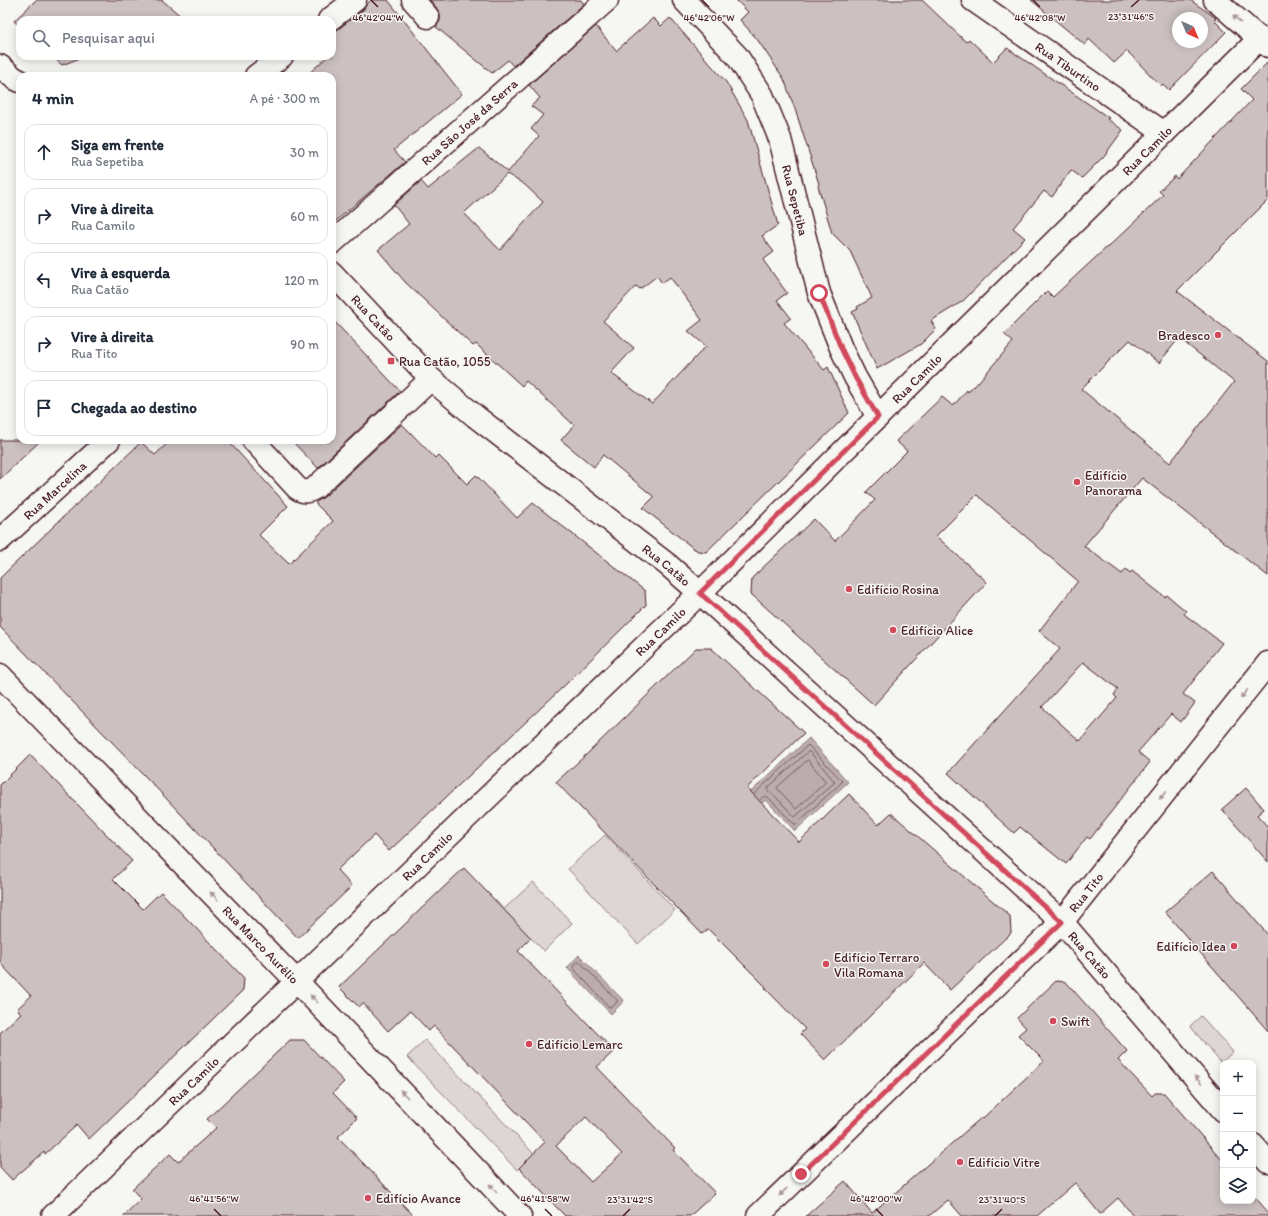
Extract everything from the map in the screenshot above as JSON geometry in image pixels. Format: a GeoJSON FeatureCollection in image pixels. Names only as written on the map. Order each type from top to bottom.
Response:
{"type":"FeatureCollection","features":[{"type":"Feature","properties":{"kind":"street"},"geometry":{"type":"LineString","coordinates":[[334,16],[355,0]]}},
{"type":"Feature","properties":{"kind":"street"},"geometry":{"type":"LineString","coordinates":[[413,0],[428,17]]}},
{"type":"Feature","properties":{"kind":"street","name":"Rua São José da Serra"},"geometry":{"type":"LineString","coordinates":[[336,239],[607,0]]}},
{"type":"Feature","properties":{"kind":"street","name":"Rua Sepetiba"},"geometry":{"type":"LineString","coordinates":[[684,0],[737,56],[762,95],[780,139],[819,293],[841,348],[855,377],[878,417]]}},
{"type":"Feature","properties":{"kind":"street","name":"Rua Tiburtino"},"geometry":{"type":"LineString","coordinates":[[973,0],[1164,133]]}},
{"type":"Feature","properties":{"kind":"street"},"geometry":{"type":"LineString","coordinates":[[1215,0],[1264,42]]}},
{"type":"Feature","properties":{"kind":"street","name":"Rua Camilo"},"geometry":{"type":"LineString","coordinates":[[53,1216],[700,593],[1164,133],[1264,42]]}},
{"type":"Feature","properties":{"kind":"street"},"geometry":{"type":"LineString","coordinates":[[261,72],[277,60]]}},
{"type":"Feature","properties":{"kind":"street"},"geometry":{"type":"LineString","coordinates":[[0,66],[16,79]]}},
{"type":"Feature","properties":{"kind":"street","name":"Rua Catão"},"geometry":{"type":"LineString","coordinates":[[336,277],[431,379],[481,420],[668,565],[1062,922],[1220,1106]]}},
{"type":"Feature","properties":{"kind":"street"},"geometry":{"type":"LineString","coordinates":[[257,444],[297,488],[302,492],[309,492],[431,379]]}},
{"type":"Feature","properties":{"kind":"street","name":"Rua Marcelina"},"geometry":{"type":"LineString","coordinates":[[0,540],[105,444]]}},
{"type":"Feature","properties":{"kind":"street","name":"Rua Tito"},"geometry":{"type":"LineString","coordinates":[[758,1216],[1062,922],[1268,663]]}},
{"type":"Feature","properties":{"kind":"street","name":"Rua Marco Aurélio"},"geometry":{"type":"LineString","coordinates":[[0,675],[297,982],[520,1216]]}},
{"type":"Feature","properties":{"kind":"street"},"geometry":{"type":"LineString","coordinates":[[1256,1148],[1268,1162]]}},
{"type":"Feature","properties":{"kind":"shaded area"},"geometry":{"type":"Polygon","coordinates":[[[605,835],[675,910],[638,944],[568,869],[605,835]]]}},
{"type":"Feature","properties":{"kind":"shaded area"},"geometry":{"type":"Polygon","coordinates":[[[533,882],[572,923],[544,951],[503,910],[533,882]]]}},
{"type":"Feature","properties":{"kind":"shaded area"},"geometry":{"type":"Polygon","coordinates":[[[1201,1016],[1233,1052],[1224,1060],[1220,1060],[1220,1062],[1190,1026],[1201,1016]]]}},
{"type":"Feature","properties":{"kind":"shaded area"},"geometry":{"type":"Polygon","coordinates":[[[425,1040],[534,1154],[517,1170],[407,1057],[425,1040]]]}},
{"type":"Feature","properties":{"kind":"water"},"geometry":{"type":"Polygon","coordinates":[[[809,738],[848,782],[795,831],[766,800],[752,810],[742,800],[809,738]]]}},
{"type":"Feature","properties":{"kind":"water"},"geometry":{"type":"Polygon","coordinates":[[[579,955],[624,1001],[611,1014],[567,968],[579,955]]]}},
{"type":"Feature","properties":{"kind":"building"},"geometry":{"type":"Polygon","coordinates":[[[36,0],[162,0],[181,16],[19,16],[36,0]]]}},
{"type":"Feature","properties":{"kind":"building"},"geometry":{"type":"Polygon","coordinates":[[[371,0],[388,0],[462,94],[394,150],[405,162],[336,221],[336,72],[310,72],[324,60],[336,60],[336,30],[363,10],[371,0]]]}},
{"type":"Feature","properties":{"kind":"building"},"geometry":{"type":"Polygon","coordinates":[[[430,0],[581,0],[584,4],[513,66],[508,60],[492,73],[436,27],[440,21],[440,14],[430,0]]]}},
{"type":"Feature","properties":{"kind":"building"},"geometry":{"type":"Polygon","coordinates":[[[736,0],[922,0],[966,42],[969,39],[993,62],[1007,48],[1109,118],[1107,119],[1123,130],[1104,156],[1082,178],[1071,170],[1052,197],[1044,191],[1013,228],[1025,238],[963,301],[931,321],[936,329],[921,344],[877,369],[852,312],[858,309],[857,307],[872,298],[850,251],[832,233],[818,186],[819,184],[784,79],[757,39],[740,20],[748,12],[736,0]]]}},
{"type":"Feature","properties":{"kind":"building"},"geometry":{"type":"Polygon","coordinates":[[[1031,0],[1190,0],[1207,12],[1172,12],[1172,48],[1208,48],[1208,12],[1216,18],[1214,20],[1226,32],[1169,90],[1163,84],[1161,86],[1127,51],[1114,63],[1089,39],[1085,45],[1031,0]]]}},
{"type":"Feature","properties":{"kind":"building"},"geometry":{"type":"Polygon","coordinates":[[[653,18],[661,26],[670,18],[726,82],[748,120],[778,225],[762,236],[774,252],[763,260],[787,293],[777,300],[791,318],[784,323],[824,370],[828,367],[849,413],[706,552],[698,551],[693,548],[643,508],[654,497],[603,455],[594,467],[561,440],[574,425],[526,381],[522,386],[476,344],[473,346],[405,282],[378,250],[409,224],[394,205],[421,181],[428,189],[479,148],[508,172],[539,136],[531,129],[543,115],[531,106],[540,98],[529,85],[596,26],[616,51],[653,18]],[[507,174],[464,213],[500,250],[543,202],[525,185],[507,174]],[[657,276],[640,289],[636,286],[603,321],[634,348],[611,373],[652,404],[706,346],[688,331],[702,320],[670,277],[662,283],[657,276]]]}},
{"type":"Feature","properties":{"kind":"building"},"geometry":{"type":"Polygon","coordinates":[[[56,60],[75,60],[62,65],[56,60]]]}},
{"type":"Feature","properties":{"kind":"building"},"geometry":{"type":"Polygon","coordinates":[[[1268,62],[1268,200],[1177,291],[1268,361],[1268,576],[1142,478],[1084,546],[1122,574],[1126,569],[1130,573],[1132,571],[1165,597],[1167,595],[1186,611],[1184,614],[1222,643],[1183,694],[1195,703],[1181,722],[1171,714],[1138,752],[1150,762],[1090,839],[1087,837],[1066,864],[1020,827],[1014,833],[948,773],[1060,649],[1039,631],[1078,581],[977,495],[936,536],[987,582],[874,705],[751,594],[752,578],[814,519],[835,541],[875,500],[866,492],[907,451],[896,441],[942,397],[953,406],[967,390],[968,392],[973,386],[974,387],[1013,342],[1004,334],[1047,291],[1053,297],[1163,195],[1159,191],[1175,176],[1177,179],[1252,100],[1241,89],[1268,62]],[[1179,338],[1159,363],[1130,340],[1081,389],[1170,463],[1234,382],[1179,338]],[[1083,662],[1042,707],[1080,741],[1117,698],[1114,695],[1118,689],[1083,662]]]}},
{"type":"Feature","properties":{"kind":"building"},"geometry":{"type":"Polygon","coordinates":[[[336,323],[400,391],[318,468],[295,444],[336,444],[336,323]]]}},
{"type":"Feature","properties":{"kind":"building"},"geometry":{"type":"Polygon","coordinates":[[[402,424],[435,458],[438,455],[467,484],[476,475],[517,518],[533,503],[645,591],[646,605],[563,687],[389,851],[374,835],[337,870],[352,886],[298,938],[145,776],[0,627],[0,578],[139,444],[143,444],[155,455],[167,444],[231,444],[288,506],[259,535],[289,564],[333,521],[315,503],[324,497],[402,424]]]}},
{"type":"Feature","properties":{"kind":"building"},"geometry":{"type":"Polygon","coordinates":[[[0,440],[16,440],[16,444],[37,444],[0,479],[0,440]]]}},
{"type":"Feature","properties":{"kind":"building"},"geometry":{"type":"Polygon","coordinates":[[[696,648],[711,648],[804,733],[747,788],[799,842],[849,794],[878,825],[891,813],[1010,916],[1011,933],[950,990],[924,963],[825,1060],[800,1034],[805,1029],[765,988],[766,987],[708,929],[702,934],[556,782],[587,754],[696,648]]]}},
{"type":"Feature","properties":{"kind":"building"},"geometry":{"type":"Polygon","coordinates":[[[30,755],[132,861],[113,879],[143,909],[161,892],[244,978],[243,990],[89,1139],[77,1125],[45,1154],[44,1152],[12,1180],[0,1167],[0,1033],[21,1013],[17,1009],[31,996],[0,963],[0,785],[30,755]]]}},
{"type":"Feature","properties":{"kind":"building"},"geometry":{"type":"Polygon","coordinates":[[[1246,788],[1264,809],[1257,815],[1268,827],[1268,862],[1222,809],[1246,788]]]}},
{"type":"Feature","properties":{"kind":"building"},"geometry":{"type":"Polygon","coordinates":[[[464,868],[531,938],[518,951],[614,1051],[597,1067],[675,1148],[673,1150],[715,1193],[690,1216],[565,1216],[519,1168],[545,1142],[434,1026],[429,1031],[410,1011],[388,1031],[363,1003],[359,1007],[339,987],[464,868]],[[586,1117],[556,1146],[591,1182],[622,1154],[586,1117]]]}},
{"type":"Feature","properties":{"kind":"building","name":"Edifício Idea"},"geometry":{"type":"Polygon","coordinates":[[[1213,871],[1268,935],[1268,1031],[1165,912],[1213,871]]]}},
{"type":"Feature","properties":{"kind":"building"},"geometry":{"type":"Polygon","coordinates":[[[1056,981],[1066,982],[1127,1051],[1118,1060],[1152,1096],[1155,1093],[1164,1093],[1220,1158],[1220,1204],[1256,1204],[1256,1198],[1268,1212],[1268,1216],[1134,1216],[1118,1198],[1100,1214],[1075,1183],[1037,1216],[962,1216],[948,1200],[929,1216],[806,1216],[845,1181],[872,1213],[982,1117],[983,1118],[1044,1061],[1018,1035],[1026,1028],[1017,1018],[1056,981]]]}},
{"type":"Feature","properties":{"kind":"building"},"geometry":{"type":"Polygon","coordinates":[[[290,1040],[304,1040],[344,1082],[333,1093],[357,1118],[338,1137],[414,1216],[123,1216],[141,1199],[132,1189],[170,1154],[178,1162],[216,1128],[207,1119],[290,1040]]]}},
{"type":"Feature","properties":{"kind":"place","name":"Bradesco"},"geometry":{"type":"Point","coordinates":[1218,335]}},
{"type":"Feature","properties":{"kind":"place","name":"Rua Catão, 1055"},"geometry":{"type":"Point","coordinates":[391,361]}},
{"type":"Feature","properties":{"kind":"place","name":"Edifício Panorama"},"geometry":{"type":"Point","coordinates":[1077,482]}},
{"type":"Feature","properties":{"kind":"place","name":"Edifício Rosina"},"geometry":{"type":"Point","coordinates":[849,589]}},
{"type":"Feature","properties":{"kind":"place","name":"Edifício Alice"},"geometry":{"type":"Point","coordinates":[893,630]}},
{"type":"Feature","properties":{"kind":"place","name":"Edifício Idea"},"geometry":{"type":"Point","coordinates":[1234,946]}},
{"type":"Feature","properties":{"kind":"place","name":"Edifício Terraro Vila Romana"},"geometry":{"type":"Point","coordinates":[826,964]}},
{"type":"Feature","properties":{"kind":"place","name":"Swift"},"geometry":{"type":"Point","coordinates":[1053,1021]}},
{"type":"Feature","properties":{"kind":"place","name":"Edifício Lemarc"},"geometry":{"type":"Point","coordinates":[529,1044]}},
{"type":"Feature","properties":{"kind":"place","name":"Edifício Vitre"},"geometry":{"type":"Point","coordinates":[960,1162]}},
{"type":"Feature","properties":{"kind":"place","name":"Edifício Avance"},"geometry":{"type":"Point","coordinates":[368,1198]}},
{"type":"Feature","properties":{"kind":"route"},"geometry":{"type":"LineString","coordinates":[[801,1174],[1062,922],[700,593],[878,417],[855,377],[841,348],[819,293]]}}]}
